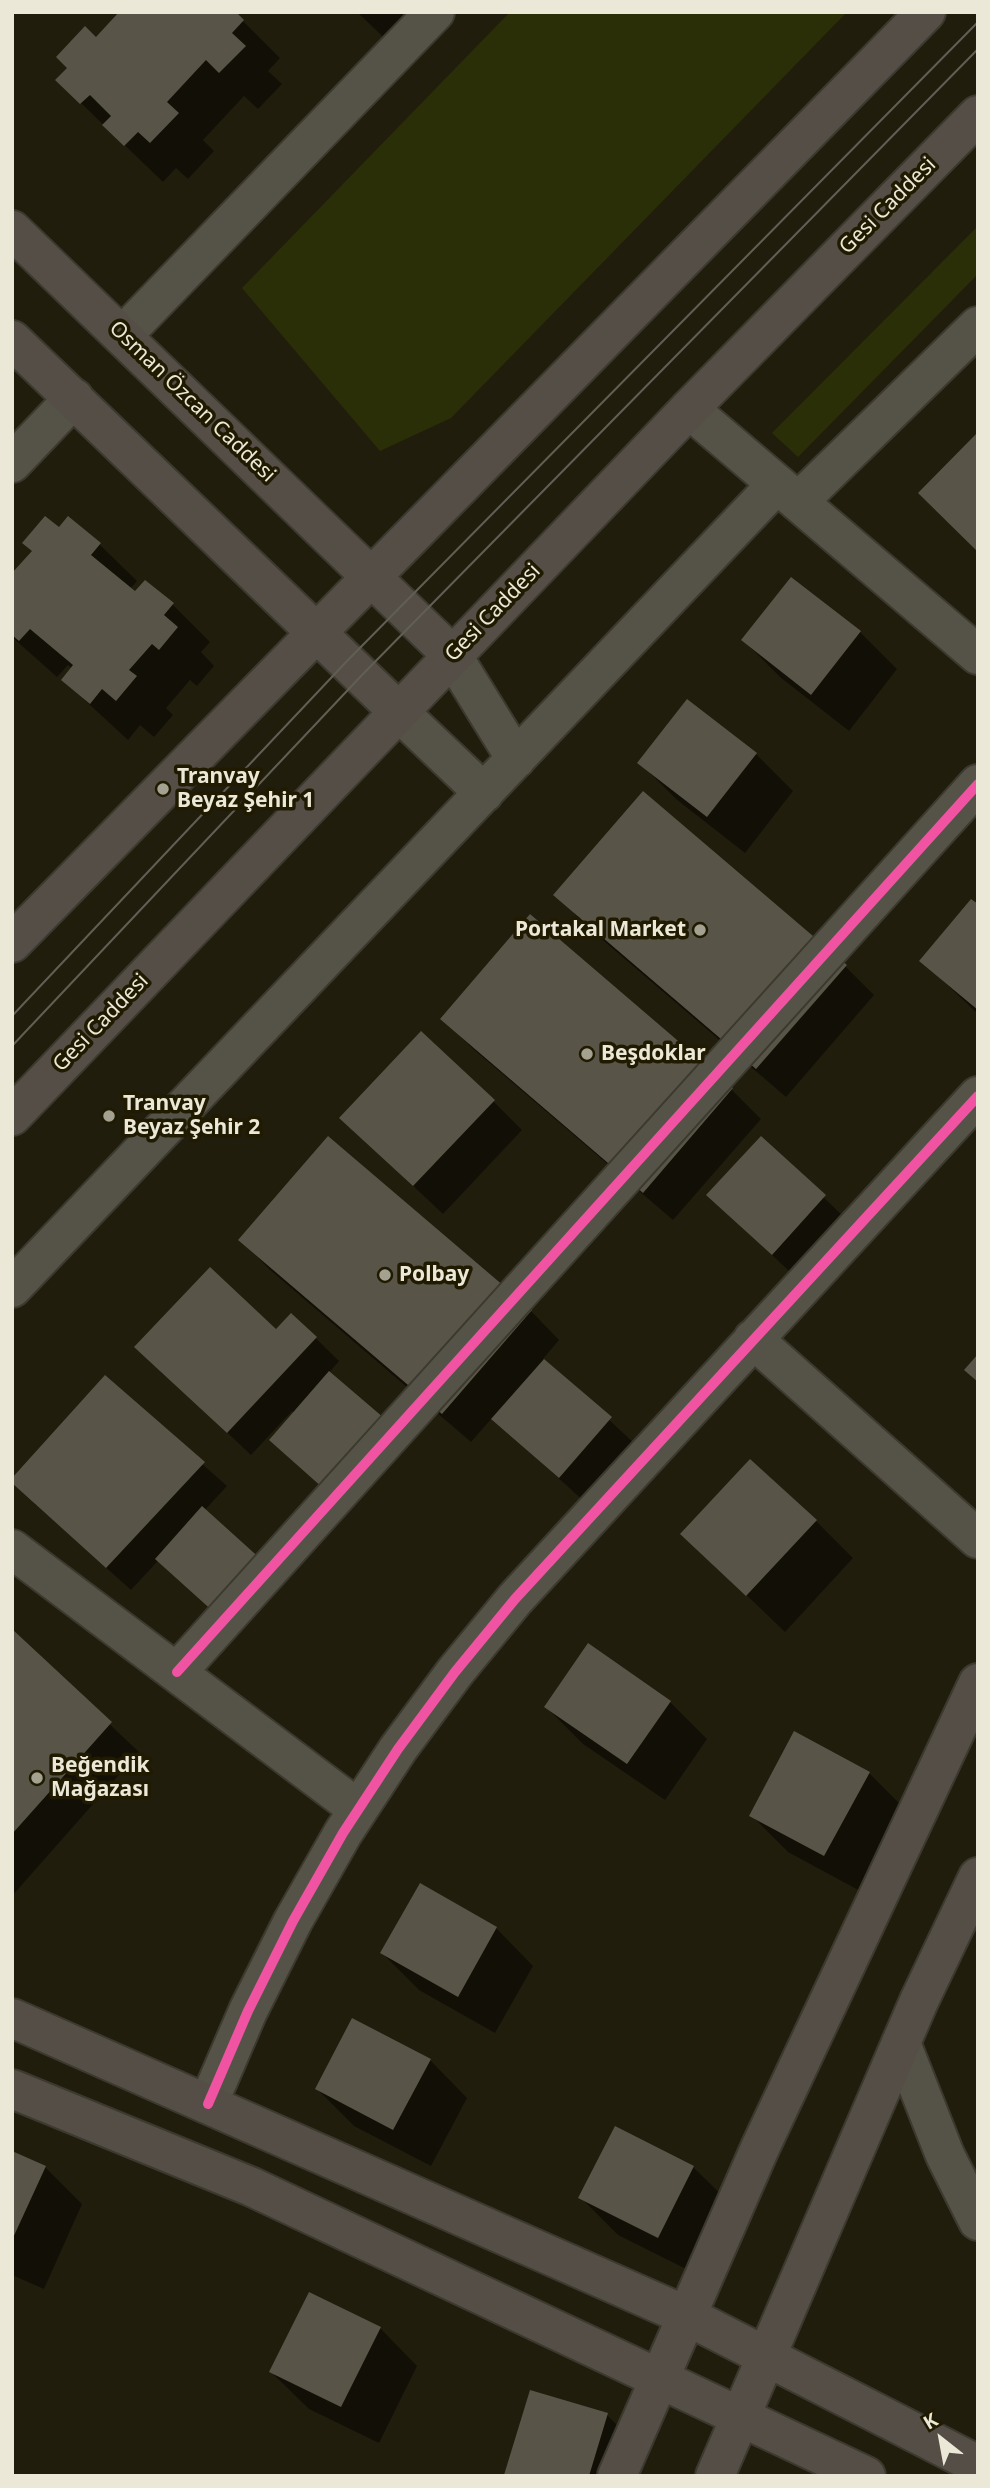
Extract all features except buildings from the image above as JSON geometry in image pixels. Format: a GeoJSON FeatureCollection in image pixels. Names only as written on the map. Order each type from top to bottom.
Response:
{"type":"FeatureCollection","features":[{"type":"Feature","properties":{"kind":"main road"},"geometry":{"type":"LineString","coordinates":[[12,943],[926,12]]}},
{"type":"Feature","properties":{"kind":"main road","name":"Gesi Caddesi"},"geometry":{"type":"LineString","coordinates":[[12,1116],[688,409],[978,115]]}},
{"type":"Feature","properties":{"kind":"main road","name":"Osman Özcan Caddesi"},"geometry":{"type":"LineString","coordinates":[[12,230],[453,655]]}},
{"type":"Feature","properties":{"kind":"main road"},"geometry":{"type":"LineString","coordinates":[[12,340],[318,631],[399,712]]}},
{"type":"Feature","properties":{"kind":"main road"},"geometry":{"type":"LineString","coordinates":[[617,2476],[760,2148],[978,1683]]}},
{"type":"Feature","properties":{"kind":"main road"},"geometry":{"type":"LineString","coordinates":[[715,2476],[901,2043],[978,1877]]}},
{"type":"Feature","properties":{"kind":"main road"},"geometry":{"type":"LineString","coordinates":[[12,2018],[687,2316],[978,2465]]}},
{"type":"Feature","properties":{"kind":"main road"},"geometry":{"type":"LineString","coordinates":[[12,2089],[252,2188],[866,2476]]}},
{"type":"Feature","properties":{"kind":"street"},"geometry":{"type":"LineString","coordinates":[[123,335],[435,12]]}},
{"type":"Feature","properties":{"kind":"street"},"geometry":{"type":"LineString","coordinates":[[12,1288],[516,759],[788,493],[978,326]]}},
{"type":"Feature","properties":{"kind":"street"},"geometry":{"type":"LineString","coordinates":[[12,463],[74,398]]}},
{"type":"Feature","properties":{"kind":"street"},"geometry":{"type":"LineString","coordinates":[[688,409],[978,655]]}},
{"type":"Feature","properties":{"kind":"street"},"geometry":{"type":"LineString","coordinates":[[453,655],[516,759]]}},
{"type":"Feature","properties":{"kind":"street"},"geometry":{"type":"LineString","coordinates":[[399,712],[484,793]]}},
{"type":"Feature","properties":{"kind":"street"},"geometry":{"type":"LineString","coordinates":[[177,1672],[978,784]]}},
{"type":"Feature","properties":{"kind":"street"},"geometry":{"type":"LineString","coordinates":[[208,2104],[248,2011],[293,1921],[358,1809],[454,1672],[515,1599],[978,1096]]}},
{"type":"Feature","properties":{"kind":"street"},"geometry":{"type":"LineString","coordinates":[[753,1339],[978,1539]]}},
{"type":"Feature","properties":{"kind":"street"},"geometry":{"type":"LineString","coordinates":[[12,1549],[358,1809]]}},
{"type":"Feature","properties":{"kind":"street"},"geometry":{"type":"LineString","coordinates":[[901,2043],[945,2155],[978,2221]]}},
{"type":"Feature","properties":{"kind":"green space"},"geometry":{"type":"Polygon","coordinates":[[[510,12],[847,12],[451,418],[380,451],[242,288],[510,12]]]}},
{"type":"Feature","properties":{"kind":"green space"},"geometry":{"type":"Polygon","coordinates":[[[978,226],[978,274],[798,457],[772,433],[978,226]]]}},
{"type":"Feature","properties":{"kind":"tram line"},"geometry":{"type":"LineString","coordinates":[[12,1016],[347,661],[978,22]]}},
{"type":"Feature","properties":{"kind":"tram line"},"geometry":{"type":"LineString","coordinates":[[12,1046],[362,675],[978,49]]}},
{"type":"Feature","properties":{"kind":"cycle path"},"geometry":{"type":"LineString","coordinates":[[177,1672],[978,784]]}},
{"type":"Feature","properties":{"kind":"cycle path"},"geometry":{"type":"LineString","coordinates":[[208,2104],[248,2011],[293,1921],[343,1833],[398,1749],[455,1672],[515,1599],[978,1096]]}},
{"type":"Feature","properties":{"kind":"place","name":"Tranvay Beyaz Şehir 1"},"geometry":{"type":"Point","coordinates":[163,789]}},
{"type":"Feature","properties":{"kind":"place","name":"Portakal Market"},"geometry":{"type":"Point","coordinates":[700,930]}},
{"type":"Feature","properties":{"kind":"place","name":"Beşdoklar"},"geometry":{"type":"Point","coordinates":[587,1054]}},
{"type":"Feature","properties":{"kind":"place","name":"Tranvay Beyaz Şehir 2"},"geometry":{"type":"Point","coordinates":[109,1116]}},
{"type":"Feature","properties":{"kind":"place","name":"Polbay"},"geometry":{"type":"Point","coordinates":[385,1275]}},
{"type":"Feature","properties":{"kind":"place","name":"Beğendik Mağazası"},"geometry":{"type":"Point","coordinates":[37,1778]}}]}
